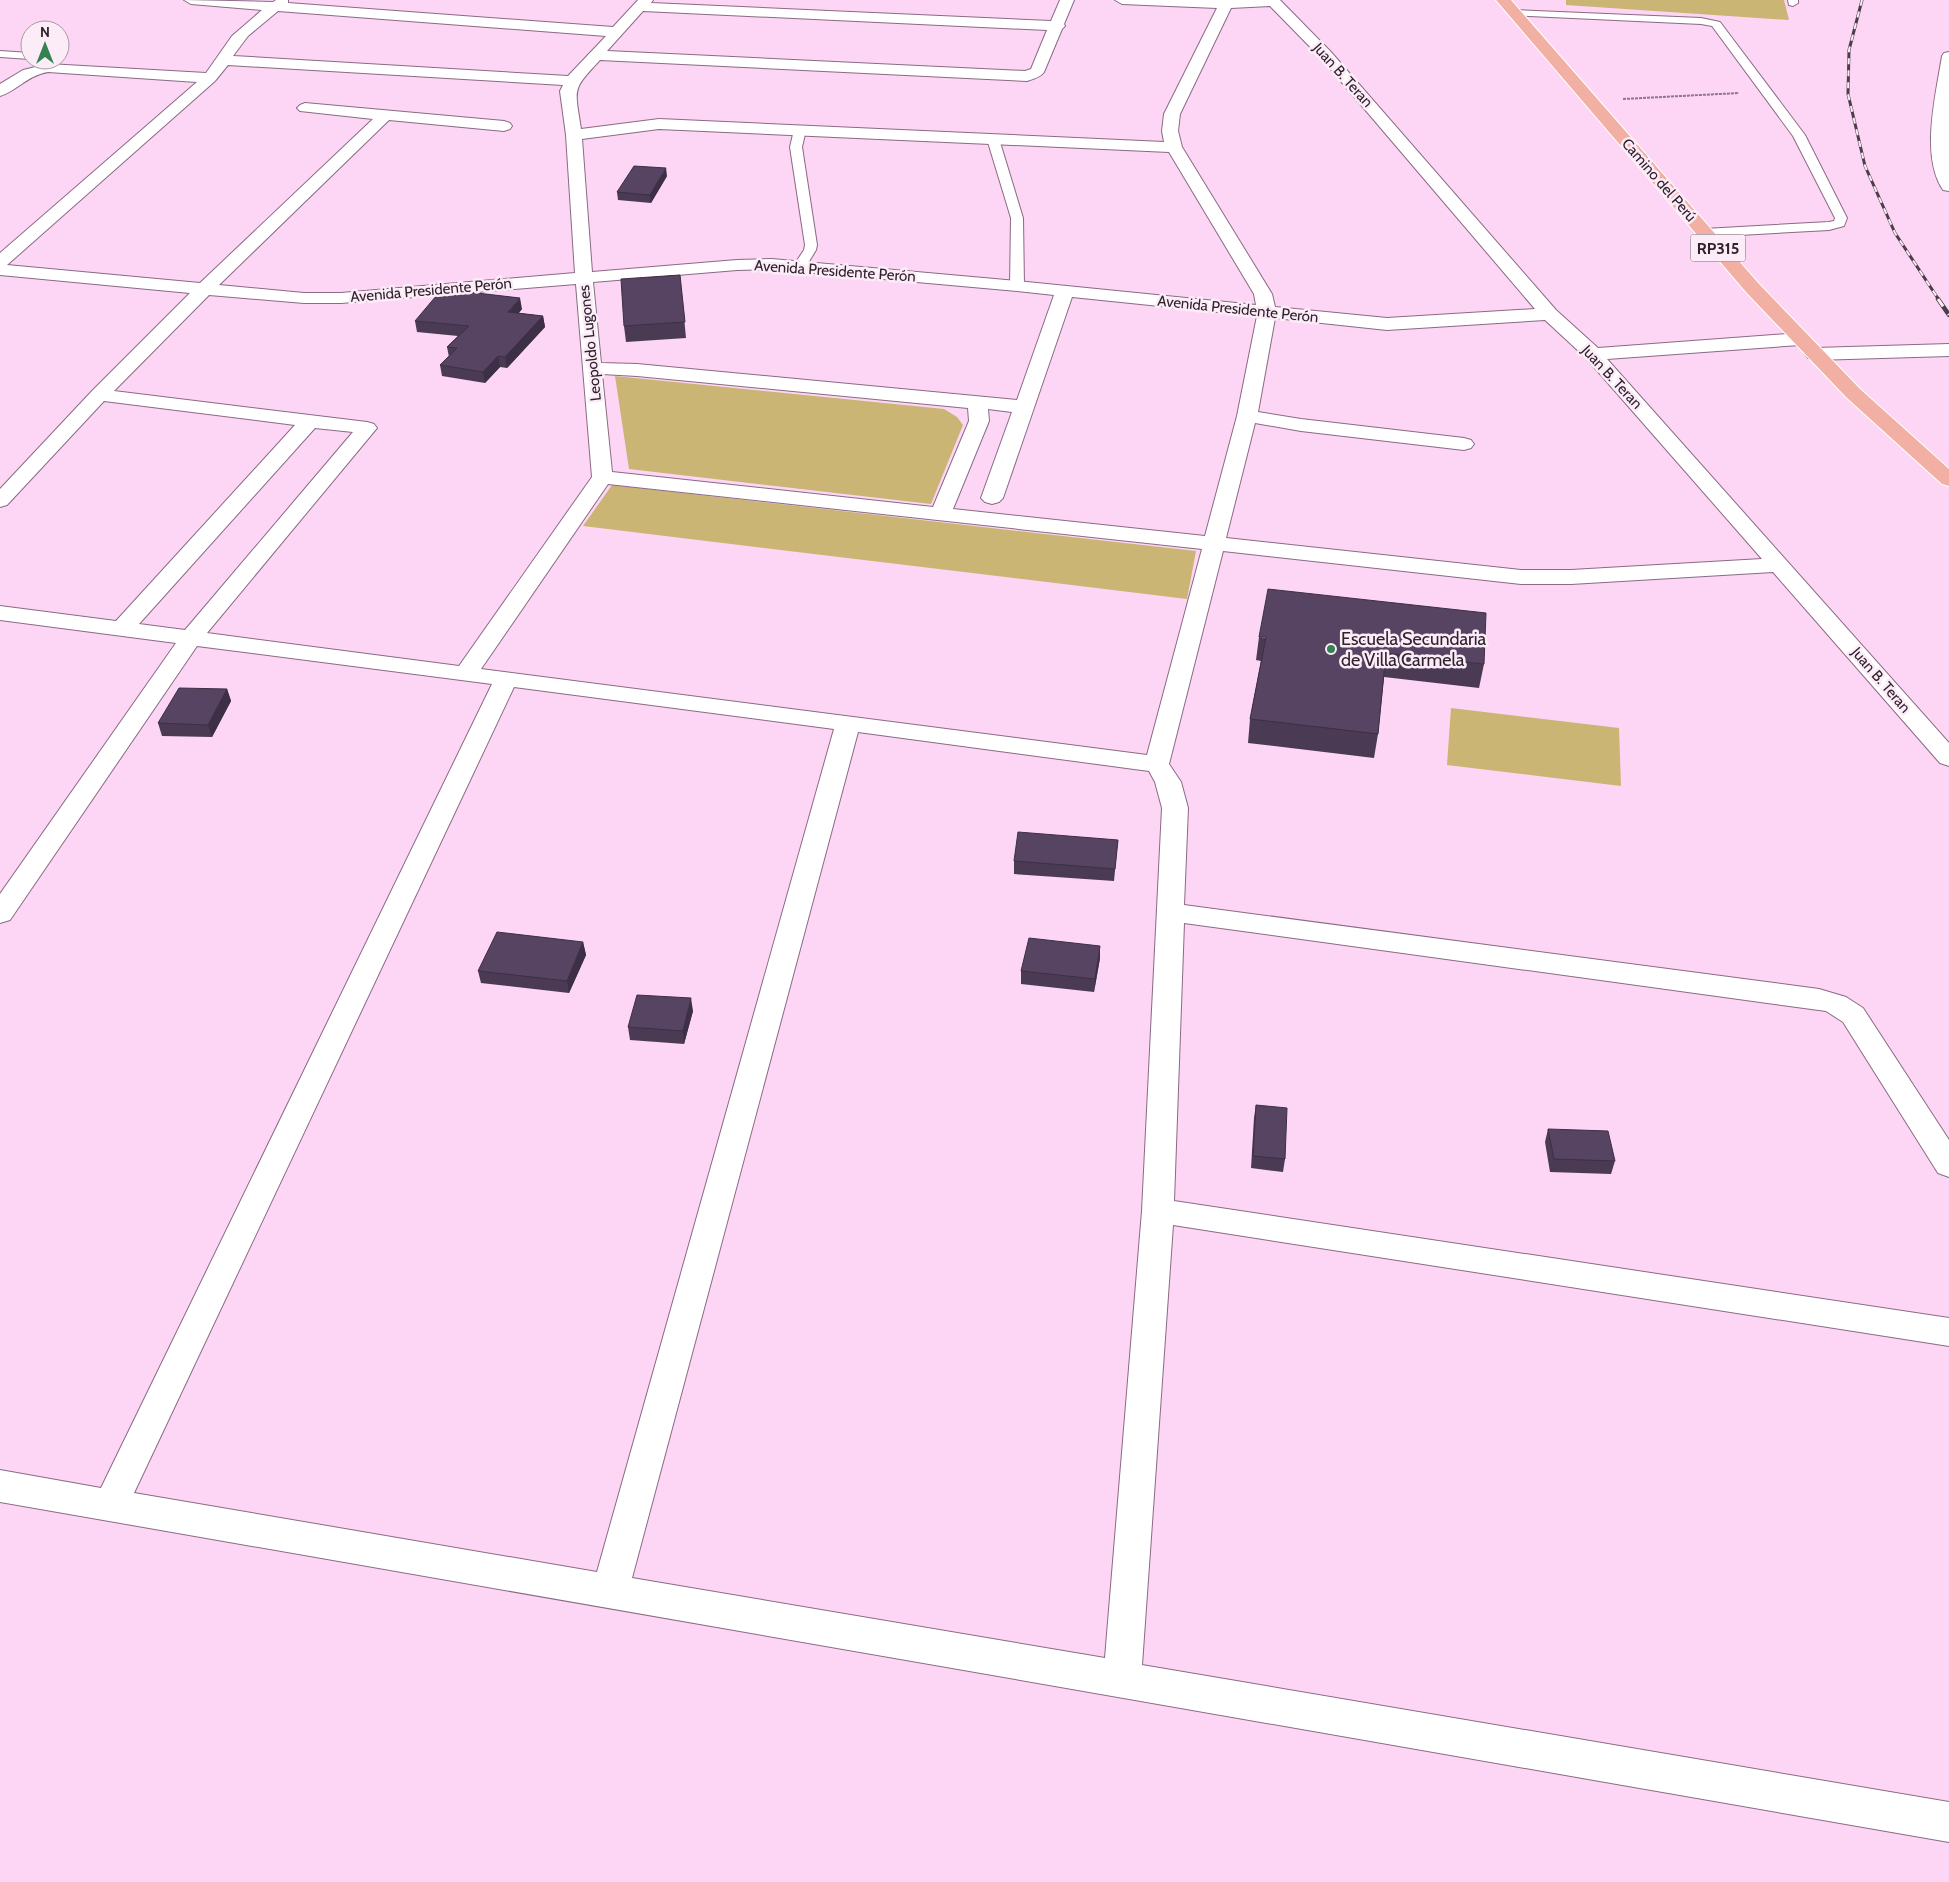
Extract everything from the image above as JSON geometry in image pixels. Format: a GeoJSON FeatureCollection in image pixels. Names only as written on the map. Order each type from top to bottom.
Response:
{"type":"FeatureCollection","features":[{"type":"Feature","properties":{"kind":"main road","name":"Camino del Perú"},"geometry":{"type":"LineString","coordinates":[[1508,6],[1704,233],[1800,339],[1841,381],[1949,480]]}},
{"type":"Feature","properties":{"kind":"street"},"geometry":{"type":"LineString","coordinates":[[191,0],[280,3],[616,32]]}},
{"type":"Feature","properties":{"kind":"street"},"geometry":{"type":"LineString","coordinates":[[595,55],[1026,76],[1037,72],[1058,26],[1067,0]]}},
{"type":"Feature","properties":{"kind":"street"},"geometry":{"type":"LineString","coordinates":[[1122,0],[1226,4],[1272,1]]}},
{"type":"Feature","properties":{"kind":"street","name":"Juan B. Teran"},"geometry":{"type":"LineString","coordinates":[[1272,1],[1326,55],[1549,314],[1593,354],[1949,758]]}},
{"type":"Feature","properties":{"kind":"street"},"geometry":{"type":"LineString","coordinates":[[0,262],[218,71],[234,44],[262,16],[280,3]]}},
{"type":"Feature","properties":{"kind":"street"},"geometry":{"type":"LineString","coordinates":[[224,60],[572,81],[643,3],[1058,26]]}},
{"type":"Feature","properties":{"kind":"street"},"geometry":{"type":"LineString","coordinates":[[1122,1680],[1158,1211],[1176,808],[1168,782],[1156,764],[1247,416],[1267,312],[1263,294],[1169,137],[1172,114],[1226,4]]}},
{"type":"Feature","properties":{"kind":"street"},"geometry":{"type":"LineString","coordinates":[[1949,56],[1940,139],[1941,162],[1944,177],[1949,186]]}},
{"type":"Feature","properties":{"kind":"street"},"geometry":{"type":"LineString","coordinates":[[0,91],[23,74],[34,69],[48,68],[210,78]]}},
{"type":"Feature","properties":{"kind":"street","name":"Leopoldo Lugones"},"geometry":{"type":"LineString","coordinates":[[572,81],[568,91],[574,135],[584,278],[602,477]]}},
{"type":"Feature","properties":{"kind":"street"},"geometry":{"type":"LineString","coordinates":[[305,108],[504,126]]}},
{"type":"Feature","properties":{"kind":"street"},"geometry":{"type":"LineString","coordinates":[[0,501],[99,395],[204,289],[385,116]]}},
{"type":"Feature","properties":{"kind":"street"},"geometry":{"type":"LineString","coordinates":[[574,135],[659,124],[1174,147]]}},
{"type":"Feature","properties":{"kind":"street","name":"Avenida Presidente Perón"},"geometry":{"type":"LineString","coordinates":[[0,270],[304,298],[341,298],[737,265],[800,265],[1386,324],[1549,314]]}},
{"type":"Feature","properties":{"kind":"street"},"geometry":{"type":"LineString","coordinates":[[992,498],[1065,291]]}},
{"type":"Feature","properties":{"kind":"street"},"geometry":{"type":"LineString","coordinates":[[1593,354],[1800,339]]}},
{"type":"Feature","properties":{"kind":"street"},"geometry":{"type":"LineString","coordinates":[[1815,354],[1949,350]]}},
{"type":"Feature","properties":{"kind":"street"},"geometry":{"type":"LineString","coordinates":[[593,368],[637,370],[1025,407]]}},
{"type":"Feature","properties":{"kind":"street"},"geometry":{"type":"LineString","coordinates":[[0,914],[191,638],[367,428],[99,395]]}},
{"type":"Feature","properties":{"kind":"street"},"geometry":{"type":"LineString","coordinates":[[940,514],[979,421],[978,403]]}},
{"type":"Feature","properties":{"kind":"street"},"geometry":{"type":"LineString","coordinates":[[1247,416],[1301,425],[1464,444]]}},
{"type":"Feature","properties":{"kind":"street"},"geometry":{"type":"LineString","coordinates":[[122,629],[310,421]]}},
{"type":"Feature","properties":{"kind":"street"},"geometry":{"type":"LineString","coordinates":[[466,674],[602,477],[1522,577],[1571,577],[1778,565]]}},
{"type":"Feature","properties":{"kind":"street"},"geometry":{"type":"LineString","coordinates":[[0,613],[1156,764]]}},
{"type":"Feature","properties":{"kind":"street"},"geometry":{"type":"LineString","coordinates":[[110,1506],[506,679]]}},
{"type":"Feature","properties":{"kind":"street"},"geometry":{"type":"LineString","coordinates":[[610,1591],[848,724]]}},
{"type":"Feature","properties":{"kind":"street"},"geometry":{"type":"LineString","coordinates":[[1171,912],[1819,999],[1836,1004],[1852,1015],[1949,1165]]}},
{"type":"Feature","properties":{"kind":"street"},"geometry":{"type":"LineString","coordinates":[[1158,1211],[1949,1332]]}},
{"type":"Feature","properties":{"kind":"street"},"geometry":{"type":"LineString","coordinates":[[0,1486],[1949,1822]]}},
{"type":"Feature","properties":{"kind":"lane"},"geometry":{"type":"LineString","coordinates":[[1508,6],[1700,21],[1716,24],[1799,135],[1841,218],[1840,223],[1829,226],[1704,233]]}},
{"type":"Feature","properties":{"kind":"lane"},"geometry":{"type":"LineString","coordinates":[[0,54],[20,55]]}},
{"type":"Feature","properties":{"kind":"lane"},"geometry":{"type":"LineString","coordinates":[[800,130],[796,147],[811,245],[810,250],[800,265]]}},
{"type":"Feature","properties":{"kind":"lane"},"geometry":{"type":"LineString","coordinates":[[993,139],[1017,218],[1017,286]]}},
{"type":"Feature","properties":{"kind":"path"},"geometry":{"type":"LineString","coordinates":[[1591,101],[1767,92]]}},
{"type":"Feature","properties":{"kind":"shaded area"},"geometry":{"type":"Polygon","coordinates":[[[1566,0],[1784,0],[1789,20],[1566,5],[1566,0]]]}},
{"type":"Feature","properties":{"kind":"shaded area"},"geometry":{"type":"Polygon","coordinates":[[[615,376],[944,409],[957,417],[963,425],[931,504],[629,469],[615,376]]]}},
{"type":"Feature","properties":{"kind":"shaded area"},"geometry":{"type":"Polygon","coordinates":[[[612,485],[1196,551],[1187,599],[583,526],[612,485]]]}},
{"type":"Feature","properties":{"kind":"shaded area"},"geometry":{"type":"Polygon","coordinates":[[[1451,708],[1619,728],[1621,786],[1447,765],[1451,708]]]}},
{"type":"Feature","properties":{"kind":"building"},"geometry":{"type":"Polygon","coordinates":[[[634,166],[666,168],[650,195],[617,192],[634,166]]]}},
{"type":"Feature","properties":{"kind":"building"},"geometry":{"type":"Polygon","coordinates":[[[680,275],[685,322],[624,326],[621,279],[680,275]]]}},
{"type":"Feature","properties":{"kind":"building"},"geometry":{"type":"Polygon","coordinates":[[[442,289],[520,298],[508,312],[543,316],[505,357],[498,356],[483,372],[440,365],[457,348],[447,347],[469,326],[415,321],[442,289]]]}},
{"type":"Feature","properties":{"kind":"building"},"geometry":{"type":"Polygon","coordinates":[[[1268,589],[1486,613],[1484,664],[1386,653],[1378,734],[1250,719],[1266,637],[1259,637],[1268,589]]]}},
{"type":"Feature","properties":{"kind":"building"},"geometry":{"type":"Polygon","coordinates":[[[179,688],[227,689],[208,725],[158,723],[179,688]]]}},
{"type":"Feature","properties":{"kind":"building"},"geometry":{"type":"Polygon","coordinates":[[[1018,832],[1118,840],[1115,869],[1014,861],[1018,832]]]}},
{"type":"Feature","properties":{"kind":"building"},"geometry":{"type":"Polygon","coordinates":[[[497,932],[583,942],[567,981],[478,971],[497,932]]]}},
{"type":"Feature","properties":{"kind":"building"},"geometry":{"type":"Polygon","coordinates":[[[1029,938],[1100,946],[1095,979],[1021,971],[1029,938]]]}},
{"type":"Feature","properties":{"kind":"building"},"geometry":{"type":"Polygon","coordinates":[[[637,995],[691,998],[683,1031],[628,1027],[637,995]]]}},
{"type":"Feature","properties":{"kind":"building"},"geometry":{"type":"Polygon","coordinates":[[[1256,1105],[1287,1108],[1285,1159],[1253,1156],[1256,1105]]]}},
{"type":"Feature","properties":{"kind":"building"},"geometry":{"type":"Polygon","coordinates":[[[1548,1129],[1608,1131],[1615,1161],[1554,1159],[1548,1129]]]}},
{"type":"Feature","properties":{"kind":"railway"},"geometry":{"type":"LineString","coordinates":[[1862,0],[1849,50],[1848,94],[1865,166],[1895,233],[1939,300]]}},
{"type":"Feature","properties":{"kind":"railway"},"geometry":{"type":"LineString","coordinates":[[1938,299],[1949,315]]}},
{"type":"Feature","properties":{"kind":"place","name":"Escuela Secundaria de Villa Carmela"},"geometry":{"type":"Point","coordinates":[1331,649]}}]}
